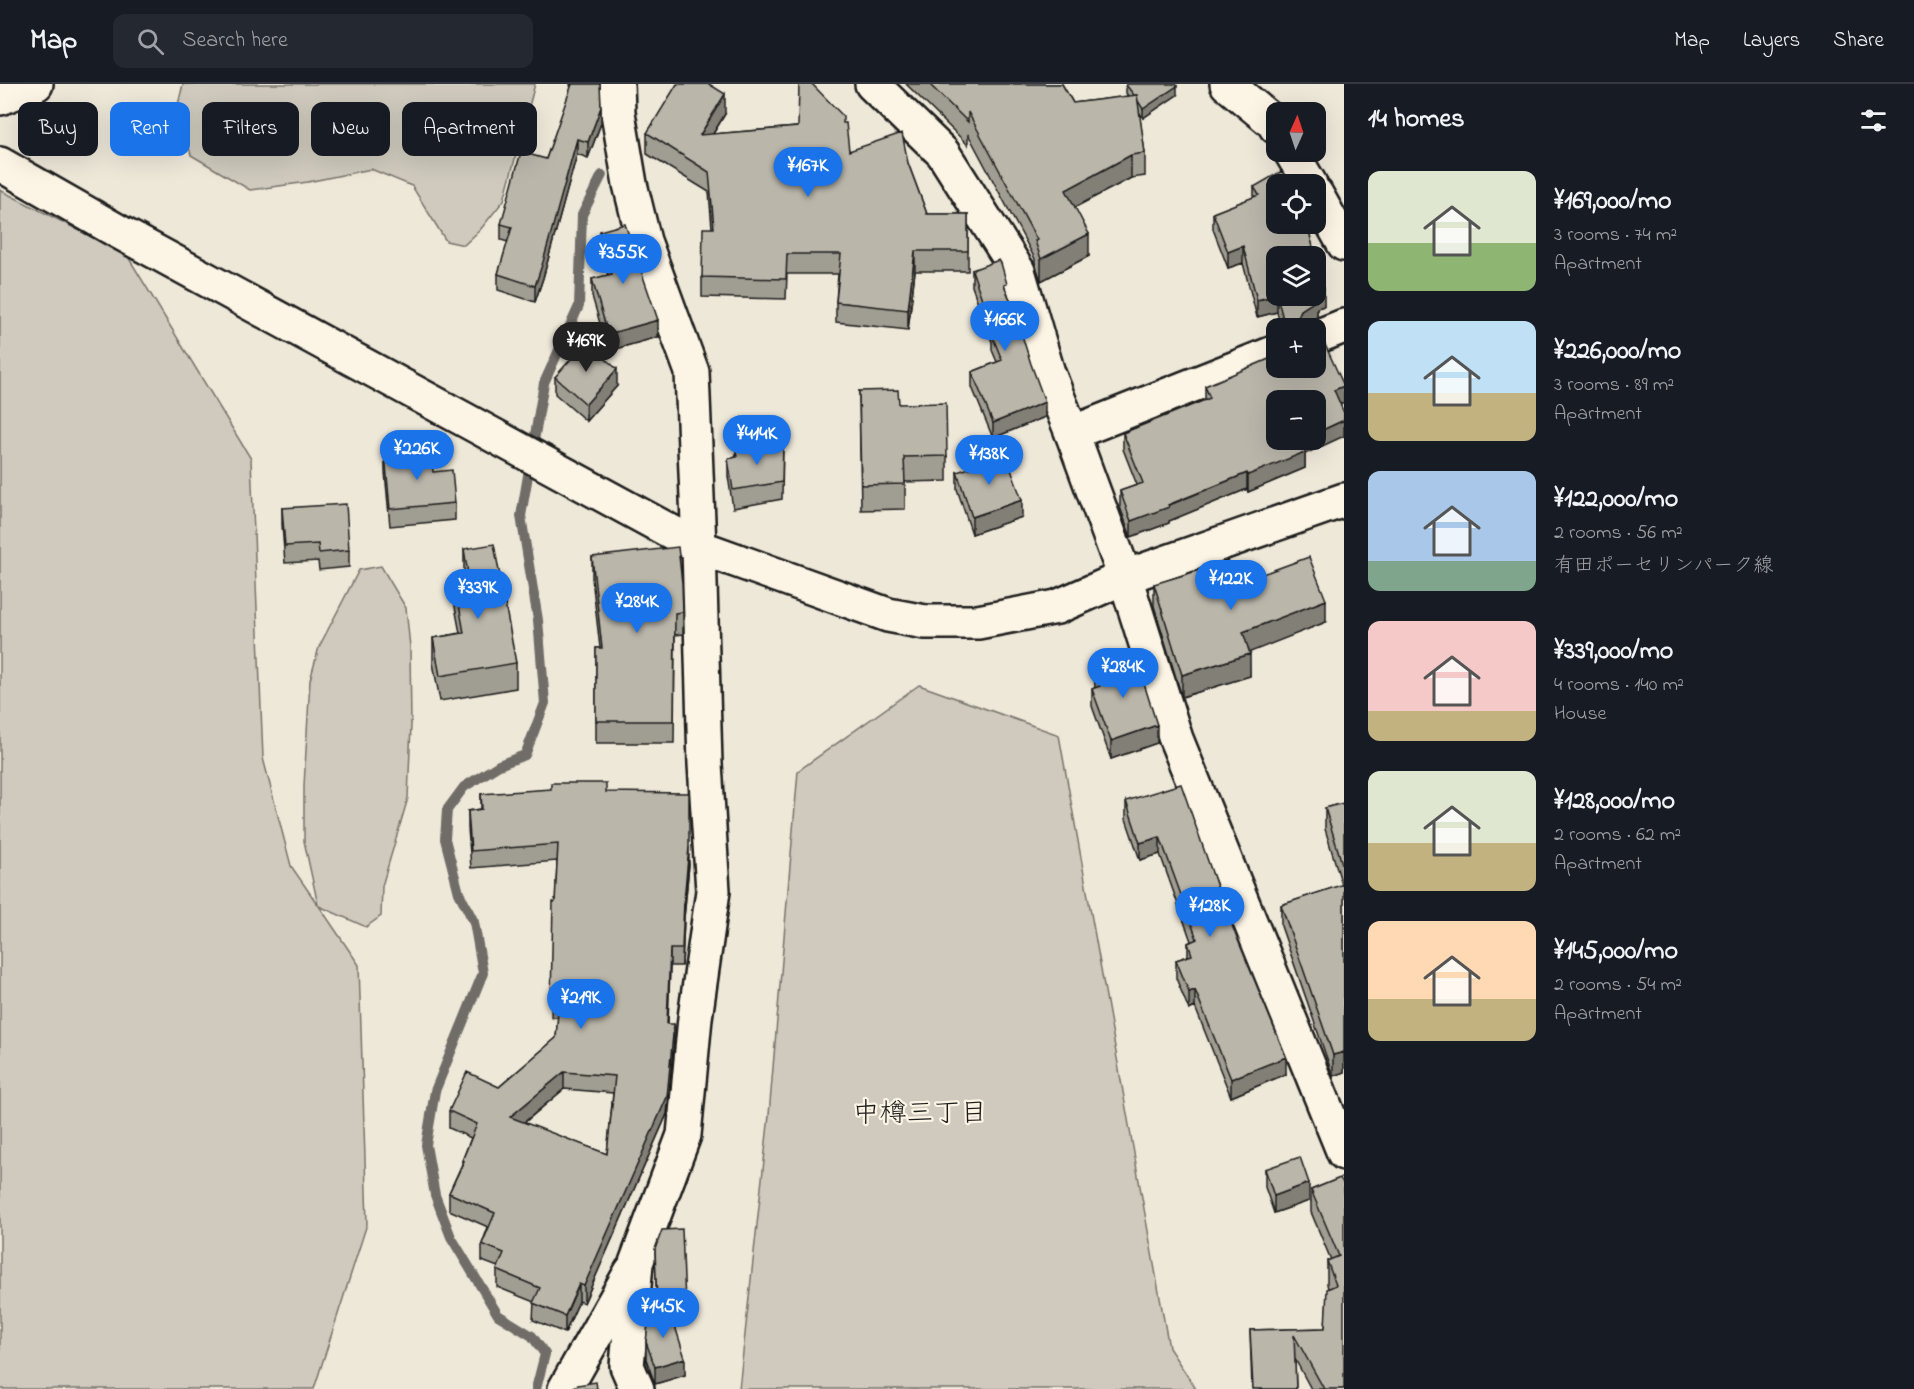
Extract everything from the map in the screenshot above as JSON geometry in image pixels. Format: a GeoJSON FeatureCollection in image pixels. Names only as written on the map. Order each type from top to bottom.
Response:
{"type":"FeatureCollection","features":[{"type":"Feature","properties":{"kind":"main road"},"geometry":{"type":"LineString","coordinates":[[0,98],[36,84]]}},
{"type":"Feature","properties":{"kind":"main road"},"geometry":{"type":"LineString","coordinates":[[565,1389],[636,1263],[684,1135],[695,1018],[713,891],[705,764],[692,372],[644,241],[630,184],[618,113],[617,84]]}},
{"type":"Feature","properties":{"kind":"main road"},"geometry":{"type":"LineString","coordinates":[[872,84],[943,153],[1018,271],[1048,373],[1125,577],[1176,739],[1344,1153]]}},
{"type":"Feature","properties":{"kind":"main road"},"geometry":{"type":"LineString","coordinates":[[1227,84],[1266,118]]}},
{"type":"Feature","properties":{"kind":"main road"},"geometry":{"type":"LineString","coordinates":[[0,164],[121,233],[699,547],[888,615],[926,622],[978,622],[1057,607],[1125,577],[1344,500]]}},
{"type":"Feature","properties":{"kind":"main road"},"geometry":{"type":"LineString","coordinates":[[1326,212],[1344,243]]}},
{"type":"Feature","properties":{"kind":"main road"},"geometry":{"type":"LineString","coordinates":[[1326,333],[1344,326]]}},
{"type":"Feature","properties":{"kind":"main road"},"geometry":{"type":"LineString","coordinates":[[1072,433],[1266,356]]}},
{"type":"Feature","properties":{"kind":"main road"},"geometry":{"type":"LineString","coordinates":[[636,1263],[627,1366],[637,1389]]}},
{"type":"Feature","properties":{"kind":"shaded area"},"geometry":{"type":"Polygon","coordinates":[[[183,84],[535,84],[530,102],[402,102],[402,156],[516,156],[504,200],[480,230],[464,245],[446,241],[412,186],[371,169],[308,182],[250,190],[191,155],[190,102],[179,102],[183,84]]]}},
{"type":"Feature","properties":{"kind":"shaded area"},"geometry":{"type":"Polygon","coordinates":[[[0,190],[127,255],[251,459],[263,758],[291,866],[318,905],[304,841],[304,786],[310,680],[319,647],[359,570],[381,566],[406,608],[410,647],[411,725],[408,798],[382,886],[381,916],[366,927],[319,906],[359,965],[367,1224],[314,1389],[0,1389],[0,190]]]}},
{"type":"Feature","properties":{"kind":"shaded area"},"geometry":{"type":"Polygon","coordinates":[[[919,685],[1059,735],[1169,1348],[1196,1389],[739,1389],[769,1115],[798,771],[919,685]]]}},
{"type":"Feature","properties":{"kind":"building"},"geometry":{"type":"Polygon","coordinates":[[[572,84],[600,84],[601,107],[588,142],[577,139],[535,286],[498,274],[512,227],[501,224],[520,156],[546,159],[572,84]]]}},
{"type":"Feature","properties":{"kind":"building"},"geometry":{"type":"Polygon","coordinates":[[[677,84],[709,84],[725,94],[700,135],[798,127],[799,84],[812,84],[843,116],[849,151],[902,133],[908,163],[927,214],[968,214],[968,251],[915,251],[908,310],[836,302],[841,254],[787,254],[786,279],[702,277],[703,228],[714,228],[709,172],[647,133],[677,84]]]}},
{"type":"Feature","properties":{"kind":"building"},"geometry":{"type":"Polygon","coordinates":[[[929,84],[1062,84],[1073,103],[1137,95],[1145,153],[1131,155],[1066,190],[1089,234],[1041,259],[1035,241],[1037,240],[968,112],[968,122],[929,84]]]}},
{"type":"Feature","properties":{"kind":"building"},"geometry":{"type":"Polygon","coordinates":[[[1127,84],[1176,84],[1177,86],[1143,109],[1137,95],[1134,95],[1127,84]]]}},
{"type":"Feature","properties":{"kind":"building"},"geometry":{"type":"Polygon","coordinates":[[[1266,180],[1266,234],[1310,234],[1312,246],[1266,246],[1266,298],[1257,300],[1243,246],[1228,252],[1213,213],[1259,195],[1254,187],[1266,180]]]}},
{"type":"Feature","properties":{"kind":"building"},"geometry":{"type":"Polygon","coordinates":[[[625,224],[658,320],[608,334],[592,279],[612,274],[600,231],[625,224]]]}},
{"type":"Feature","properties":{"kind":"building"},"geometry":{"type":"Polygon","coordinates":[[[999,260],[1007,284],[1004,285],[1045,402],[993,423],[972,372],[1002,360],[972,270],[999,260]]]}},
{"type":"Feature","properties":{"kind":"building"},"geometry":{"type":"Polygon","coordinates":[[[1280,306],[1307,306],[1301,310],[1298,318],[1283,318],[1280,306]]]}},
{"type":"Feature","properties":{"kind":"building"},"geometry":{"type":"Polygon","coordinates":[[[586,342],[617,369],[586,404],[555,377],[586,342]]]}},
{"type":"Feature","properties":{"kind":"building"},"geometry":{"type":"Polygon","coordinates":[[[1326,347],[1344,386],[1334,390],[1344,413],[1344,420],[1326,428],[1326,390],[1266,390],[1266,450],[1304,450],[1305,452],[1248,475],[1247,473],[1131,521],[1120,491],[1143,483],[1123,433],[1210,398],[1205,386],[1266,360],[1266,378],[1326,378],[1326,347]]]}},
{"type":"Feature","properties":{"kind":"building"},"geometry":{"type":"Polygon","coordinates":[[[898,390],[899,404],[946,403],[947,456],[904,457],[905,484],[861,485],[859,391],[898,390]]]}},
{"type":"Feature","properties":{"kind":"building"},"geometry":{"type":"Polygon","coordinates":[[[783,441],[782,482],[733,490],[728,459],[737,457],[736,450],[783,441]]]}},
{"type":"Feature","properties":{"kind":"building"},"geometry":{"type":"Polygon","coordinates":[[[431,451],[433,472],[452,470],[455,503],[390,509],[385,454],[431,451]]]}},
{"type":"Feature","properties":{"kind":"building"},"geometry":{"type":"Polygon","coordinates":[[[1006,456],[1022,500],[972,517],[957,472],[1006,456]]]}},
{"type":"Feature","properties":{"kind":"building"},"geometry":{"type":"Polygon","coordinates":[[[346,504],[349,550],[319,553],[318,544],[285,546],[282,508],[346,504]]]}},
{"type":"Feature","properties":{"kind":"building"},"geometry":{"type":"Polygon","coordinates":[[[494,544],[516,663],[440,676],[433,638],[464,633],[455,582],[469,580],[464,549],[494,544]]]}},
{"type":"Feature","properties":{"kind":"building"},"geometry":{"type":"Polygon","coordinates":[[[678,547],[683,612],[675,613],[674,721],[596,721],[596,648],[602,648],[592,557],[678,547]]]}},
{"type":"Feature","properties":{"kind":"building"},"geometry":{"type":"Polygon","coordinates":[[[1309,557],[1326,600],[1243,632],[1250,654],[1182,675],[1154,584],[1200,570],[1208,594],[1309,557]]]}},
{"type":"Feature","properties":{"kind":"building"},"geometry":{"type":"Polygon","coordinates":[[[1135,655],[1157,725],[1111,741],[1092,689],[1100,686],[1094,669],[1135,655]]]}},
{"type":"Feature","properties":{"kind":"building"},"geometry":{"type":"Polygon","coordinates":[[[551,783],[606,783],[606,792],[689,793],[689,847],[682,949],[670,949],[667,1024],[674,1024],[667,1097],[584,1286],[579,1284],[565,1316],[533,1303],[540,1288],[497,1270],[504,1253],[482,1244],[495,1213],[449,1193],[464,1161],[462,1161],[477,1124],[449,1111],[467,1072],[499,1087],[556,1038],[559,1000],[551,1000],[553,902],[555,902],[558,844],[471,851],[468,811],[482,809],[481,794],[551,789],[551,783]],[[564,1072],[510,1117],[607,1154],[615,1076],[564,1072]]]}},
{"type":"Feature","properties":{"kind":"building"},"geometry":{"type":"Polygon","coordinates":[[[1181,784],[1222,901],[1286,1057],[1231,1079],[1195,990],[1189,992],[1176,960],[1192,955],[1188,943],[1197,939],[1160,837],[1140,843],[1126,801],[1181,784]]]}},
{"type":"Feature","properties":{"kind":"building"},"geometry":{"type":"Polygon","coordinates":[[[1344,803],[1344,870],[1325,808],[1344,803]]]}},
{"type":"Feature","properties":{"kind":"building"},"geometry":{"type":"Polygon","coordinates":[[[1344,884],[1344,1052],[1333,1055],[1281,905],[1344,884]]]}},
{"type":"Feature","properties":{"kind":"building"},"geometry":{"type":"Polygon","coordinates":[[[1300,1157],[1309,1183],[1274,1196],[1265,1169],[1300,1157]]]}},
{"type":"Feature","properties":{"kind":"building"},"geometry":{"type":"Polygon","coordinates":[[[1340,1178],[1344,1185],[1344,1389],[1324,1389],[1294,1335],[1296,1389],[1253,1389],[1250,1330],[1325,1328],[1327,1289],[1336,1285],[1327,1261],[1339,1256],[1311,1190],[1340,1178]]]}},
{"type":"Feature","properties":{"kind":"building"},"geometry":{"type":"Polygon","coordinates":[[[682,1229],[685,1304],[657,1305],[655,1249],[662,1230],[682,1229]]]}},
{"type":"Feature","properties":{"kind":"building"},"geometry":{"type":"Polygon","coordinates":[[[670,1310],[685,1358],[655,1367],[646,1342],[649,1316],[670,1310]]]}},
{"type":"Feature","properties":{"kind":"building"},"geometry":{"type":"Polygon","coordinates":[[[596,1382],[597,1389],[570,1389],[578,1385],[596,1382]]]}},
{"type":"Feature","properties":{"kind":"waterway"},"geometry":{"type":"LineString","coordinates":[[536,1389],[545,1354],[532,1336],[498,1315],[451,1237],[435,1195],[426,1145],[435,1091],[483,973],[474,922],[459,893],[445,839],[447,810],[464,787],[499,765],[525,755],[545,703],[538,620],[521,516],[544,383],[579,306],[582,215],[602,175]]}},
{"type":"Feature","properties":{"kind":"district","name":"中樽三丁目"},"geometry":{"type":"Point","coordinates":[920,1112]}}]}
